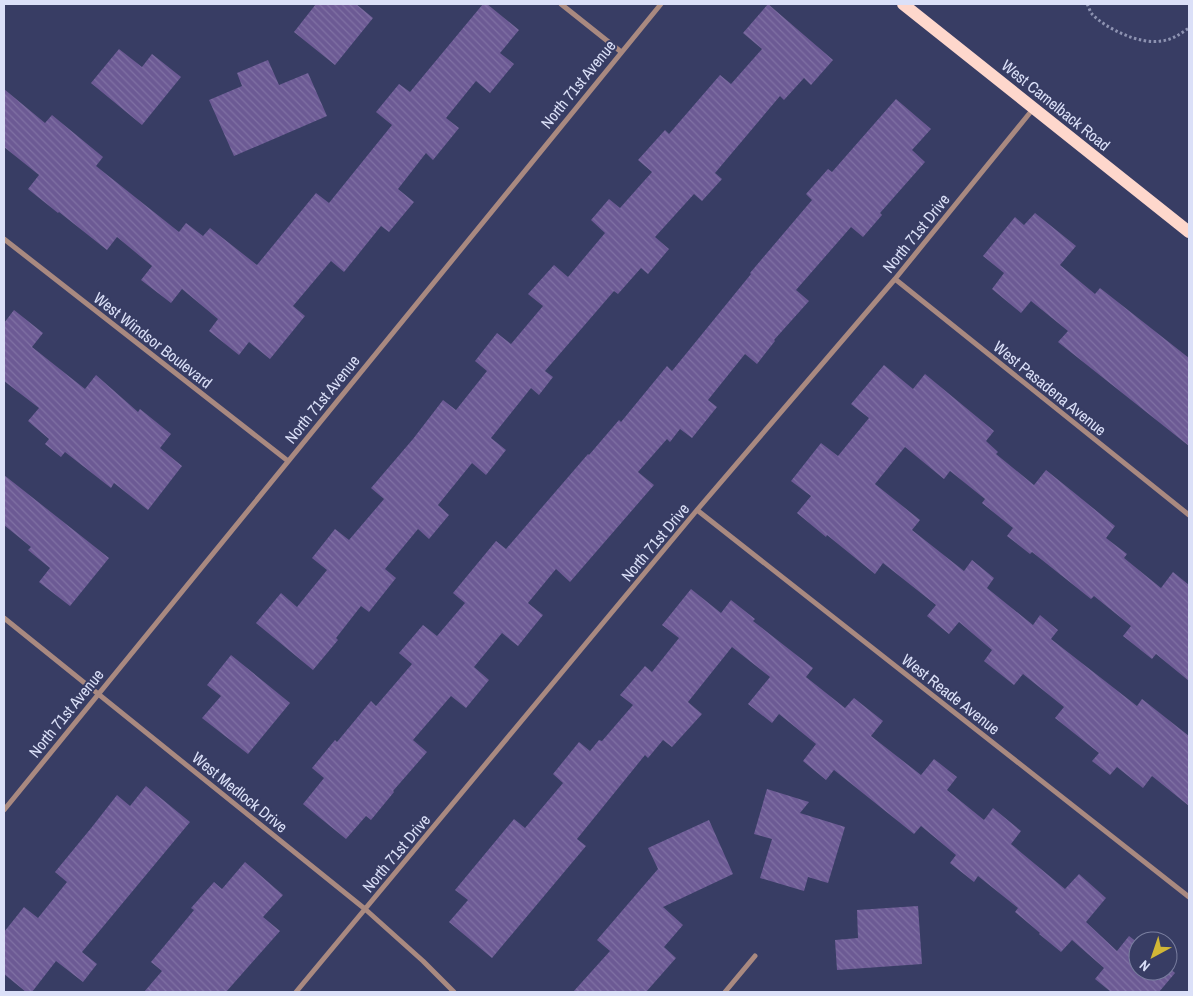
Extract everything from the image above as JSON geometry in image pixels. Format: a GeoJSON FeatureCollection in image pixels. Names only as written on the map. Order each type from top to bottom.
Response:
{"type":"FeatureCollection","features":[{"type":"Feature","properties":{"kind":"main road","name":"West Camelback Road"},"geometry":{"type":"LineString","coordinates":[[903,4],[1189,232]]}},
{"type":"Feature","properties":{"kind":"street"},"geometry":{"type":"LineString","coordinates":[[561,4],[620,51]]}},
{"type":"Feature","properties":{"kind":"street","name":"North 71st Avenue"},"geometry":{"type":"LineString","coordinates":[[4,810],[620,51],[661,4]]}},
{"type":"Feature","properties":{"kind":"street","name":"North 71st Drive"},"geometry":{"type":"LineString","coordinates":[[296,992],[697,510],[895,279],[1034,108]]}},
{"type":"Feature","properties":{"kind":"street","name":"West Windsor Boulevard"},"geometry":{"type":"LineString","coordinates":[[4,239],[288,461]]}},
{"type":"Feature","properties":{"kind":"street","name":"West Pasadena Avenue"},"geometry":{"type":"LineString","coordinates":[[895,279],[1189,515]]}},
{"type":"Feature","properties":{"kind":"street","name":"West Reade Avenue"},"geometry":{"type":"LineString","coordinates":[[697,510],[1189,898]]}},
{"type":"Feature","properties":{"kind":"street","name":"West Medlock Drive"},"geometry":{"type":"LineString","coordinates":[[4,618],[365,909],[423,961],[454,992]]}},
{"type":"Feature","properties":{"kind":"street"},"geometry":{"type":"LineString","coordinates":[[725,992],[755,956]]}},
{"type":"Feature","properties":{"kind":"path"},"geometry":{"type":"LineString","coordinates":[[1087,4],[1091,14],[1113,30],[1137,39],[1160,42],[1175,37],[1189,28]]}},
{"type":"Feature","properties":{"kind":"building"},"geometry":{"type":"Polygon","coordinates":[[[316,4],[356,4],[373,18],[335,65],[294,32],[316,4]]]}},
{"type":"Feature","properties":{"kind":"building"},"geometry":{"type":"Polygon","coordinates":[[[483,4],[487,4],[519,30],[500,53],[514,64],[490,93],[476,81],[446,118],[459,128],[433,160],[426,153],[398,189],[414,202],[389,232],[381,226],[344,272],[331,261],[293,306],[305,316],[270,359],[249,342],[239,355],[209,331],[218,319],[182,289],[171,303],[141,280],[152,266],[117,237],[107,250],[28,189],[39,175],[4,147],[4,89],[45,123],[52,115],[103,157],[96,166],[179,232],[186,223],[203,236],[210,228],[257,265],[316,193],[329,203],[392,125],[376,112],[399,84],[410,92],[483,4]]]}},
{"type":"Feature","properties":{"kind":"building"},"geometry":{"type":"Polygon","coordinates":[[[768,4],[833,60],[811,85],[804,78],[784,100],[780,96],[715,173],[722,179],[702,201],[694,194],[655,237],[669,249],[648,274],[641,268],[618,294],[614,291],[545,371],[553,377],[539,395],[531,388],[491,438],[506,450],[486,475],[472,463],[438,505],[449,515],[429,539],[418,529],[385,569],[396,578],[369,612],[361,606],[336,638],[338,640],[313,670],[256,623],[281,593],[297,607],[327,570],[312,558],[335,529],[349,540],[384,499],[371,488],[443,400],[456,410],[487,371],[475,361],[497,333],[511,344],[543,306],[528,294],[554,265],[568,277],[605,233],[591,220],[609,199],[620,208],[652,172],[638,160],[665,130],[669,134],[720,75],[731,84],[762,49],[743,33],[768,4]]]}},
{"type":"Feature","properties":{"kind":"building"},"geometry":{"type":"Polygon","coordinates":[[[119,49],[142,67],[152,54],[181,77],[142,125],[91,83],[119,49]]]}},
{"type":"Feature","properties":{"kind":"building"},"geometry":{"type":"Polygon","coordinates":[[[268,60],[279,85],[308,73],[327,116],[234,156],[209,100],[242,86],[237,73],[268,60]]]}},
{"type":"Feature","properties":{"kind":"building"},"geometry":{"type":"Polygon","coordinates":[[[896,99],[931,129],[912,150],[925,162],[880,213],[882,215],[863,237],[851,227],[796,290],[809,301],[774,340],[757,364],[745,354],[708,400],[717,407],[692,438],[680,429],[670,442],[667,439],[638,472],[654,485],[570,582],[556,569],[528,603],[543,615],[518,646],[502,633],[474,667],[489,680],[466,708],[451,696],[413,740],[427,752],[371,820],[366,816],[346,839],[303,804],[324,778],[312,768],[335,740],[337,742],[371,701],[376,706],[412,664],[399,653],[423,625],[437,636],[465,603],[453,593],[496,541],[506,549],[588,454],[619,420],[621,422],[667,366],[672,371],[750,273],[812,200],[806,194],[828,169],[832,172],[896,99]]]}},
{"type":"Feature","properties":{"kind":"building"},"geometry":{"type":"Polygon","coordinates":[[[1035,213],[1076,246],[1060,265],[1095,294],[1100,288],[1189,358],[1189,446],[1058,342],[1068,331],[1031,301],[1021,313],[992,289],[1004,273],[983,256],[1015,217],[1024,225],[1035,213]]]}},
{"type":"Feature","properties":{"kind":"building"},"geometry":{"type":"Polygon","coordinates":[[[14,310],[43,333],[32,347],[85,389],[96,375],[138,412],[140,409],[171,434],[160,448],[182,466],[148,510],[114,483],[111,488],[65,452],[61,457],[45,444],[49,439],[28,421],[39,408],[4,381],[4,323],[14,310]]]}},
{"type":"Feature","properties":{"kind":"building"},"geometry":{"type":"Polygon","coordinates":[[[884,365],[913,389],[925,374],[994,431],[986,441],[998,452],[996,454],[1034,485],[1046,470],[1115,526],[1106,538],[1127,554],[1124,558],[1161,588],[1173,572],[1189,585],[1189,681],[1156,654],[1152,659],[1123,636],[1131,626],[1094,596],[1091,599],[1032,552],[1030,554],[1007,536],[1013,528],[982,503],[985,499],[950,471],[944,479],[905,447],[875,484],[920,520],[912,530],[964,571],[972,560],[994,578],[987,588],[1033,625],[1040,615],[1058,630],[1051,639],[1137,706],[1142,699],[1189,736],[1189,806],[1152,776],[1143,788],[1117,767],[1110,775],[1092,761],[1099,753],[1055,718],[1064,707],[1023,674],[1014,685],[984,661],[992,650],[959,622],[949,634],[927,616],[936,605],[883,563],[875,574],[797,513],[811,496],[791,481],[821,443],[838,456],[869,418],[851,404],[884,365]]]}},
{"type":"Feature","properties":{"kind":"building"},"geometry":{"type":"Polygon","coordinates":[[[4,475],[109,558],[70,606],[39,582],[50,568],[28,550],[31,547],[4,525],[4,475]]]}},
{"type":"Feature","properties":{"kind":"building"},"geometry":{"type":"Polygon","coordinates":[[[691,589],[721,613],[731,600],[755,619],[753,621],[813,668],[806,677],[845,708],[854,698],[883,721],[871,736],[921,775],[934,759],[957,777],[947,790],[984,820],[993,808],[1021,831],[1011,844],[1065,889],[1079,874],[1106,898],[1086,922],[1117,951],[1128,937],[1128,981],[1168,981],[1159,992],[1111,992],[1095,979],[1104,968],[1072,940],[1061,952],[1015,912],[1018,908],[978,876],[974,882],[950,863],[956,855],[921,826],[914,834],[834,770],[826,780],[803,761],[816,744],[779,714],[772,723],[748,704],[770,677],[732,647],[688,702],[702,714],[672,747],[663,740],[648,758],[645,755],[577,839],[586,846],[492,958],[449,922],[468,900],[455,890],[514,819],[525,828],[563,783],[553,774],[579,742],[590,751],[599,740],[602,741],[633,705],[620,695],[645,666],[652,672],[679,638],[662,625],[691,589]]]}},
{"type":"Feature","properties":{"kind":"building"},"geometry":{"type":"Polygon","coordinates":[[[231,655],[290,703],[248,754],[202,718],[221,696],[207,685],[231,655]]]}},
{"type":"Feature","properties":{"kind":"building"},"geometry":{"type":"Polygon","coordinates":[[[146,786],[190,822],[82,952],[97,964],[83,982],[56,961],[32,992],[26,992],[4,974],[4,932],[24,907],[38,918],[67,882],[55,872],[117,795],[130,806],[146,786]]]}},
{"type":"Feature","properties":{"kind":"building"},"geometry":{"type":"Polygon","coordinates":[[[767,789],[809,802],[800,813],[845,827],[828,883],[808,877],[804,891],[760,878],[772,839],[754,834],[767,789]]]}},
{"type":"Feature","properties":{"kind":"building"},"geometry":{"type":"Polygon","coordinates":[[[709,820],[733,874],[663,907],[683,925],[664,947],[676,958],[646,992],[573,992],[610,951],[597,940],[658,869],[648,848],[709,820]]]}},
{"type":"Feature","properties":{"kind":"building"},"geometry":{"type":"Polygon","coordinates":[[[245,862],[283,895],[263,917],[280,931],[226,992],[144,992],[162,971],[151,962],[194,910],[191,908],[214,882],[222,889],[245,862]]]}},
{"type":"Feature","properties":{"kind":"building"},"geometry":{"type":"Polygon","coordinates":[[[918,906],[922,964],[837,970],[835,940],[858,938],[857,910],[918,906]]]}}]}
